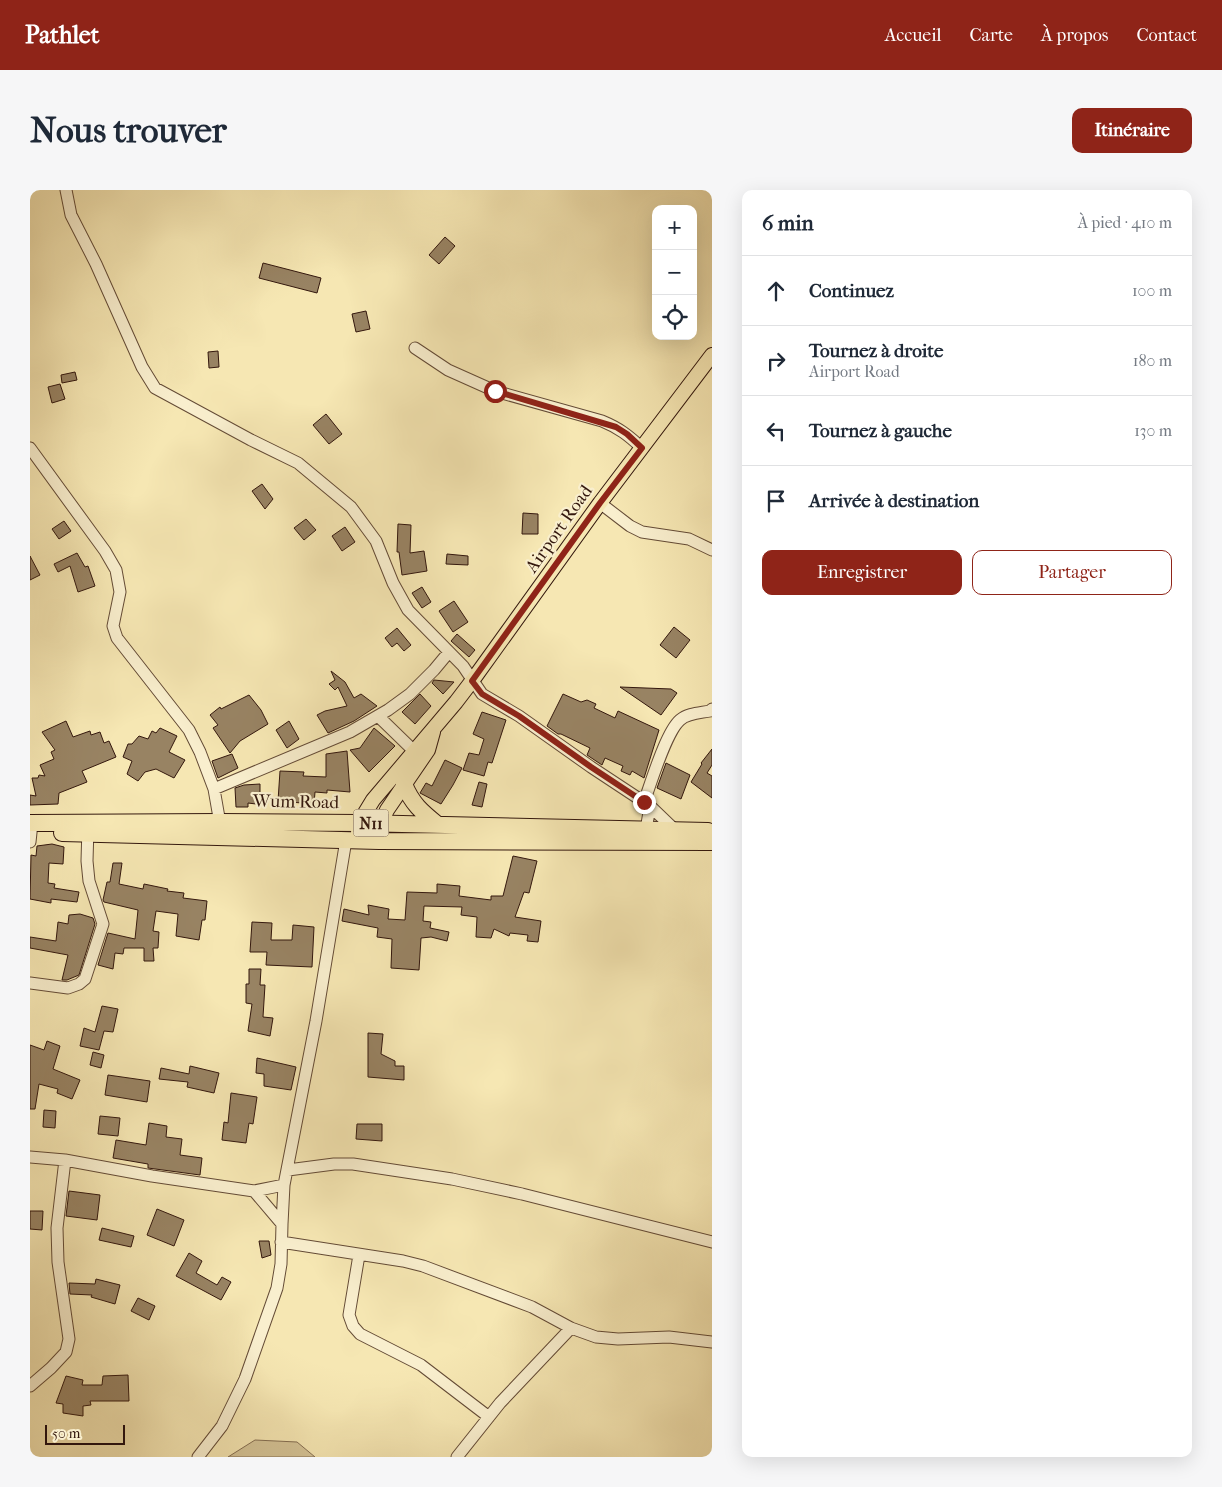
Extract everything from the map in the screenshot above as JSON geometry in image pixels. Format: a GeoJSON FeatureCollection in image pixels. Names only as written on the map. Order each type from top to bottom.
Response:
{"type":"FeatureCollection","features":[{"type":"Feature","properties":{"kind":"highway"},"geometry":{"type":"LineString","coordinates":[[404,784],[409,797],[416,807],[438,825]]}},
{"type":"Feature","properties":{"kind":"highway","name":"Wum Road"},"geometry":{"type":"LineString","coordinates":[[31,830],[221,830],[381,823],[712,833]]}},
{"type":"Feature","properties":{"kind":"highway","name":"Wum Road"},"geometry":{"type":"LineString","coordinates":[[221,830],[379,841],[712,842]]}},
{"type":"Feature","properties":{"kind":"main road","name":"Airport Road"},"geometry":{"type":"LineString","coordinates":[[351,840],[373,800],[472,681],[600,503],[712,355]]}},
{"type":"Feature","properties":{"kind":"main road","name":"Airport Road"},"geometry":{"type":"LineString","coordinates":[[379,841],[381,823],[387,810],[428,750],[436,724]]}},
{"type":"Feature","properties":{"kind":"street"},"geometry":{"type":"LineString","coordinates":[[66,190],[71,215],[96,264],[142,367],[155,388],[298,463],[351,507],[376,541],[393,583],[408,610],[463,666],[482,694],[519,716],[647,804],[676,831]]}},
{"type":"Feature","properties":{"kind":"street"},"geometry":{"type":"LineString","coordinates":[[415,348],[448,370],[495,391],[616,427],[642,448]]}},
{"type":"Feature","properties":{"kind":"street"},"geometry":{"type":"LineString","coordinates":[[30,448],[99,543],[116,570],[120,592],[112,626],[117,638],[189,730],[200,752],[214,789],[221,830]]}},
{"type":"Feature","properties":{"kind":"street"},"geometry":{"type":"LineString","coordinates":[[600,503],[630,526],[642,532],[689,539],[712,550]]}},
{"type":"Feature","properties":{"kind":"street"},"geometry":{"type":"LineString","coordinates":[[214,789],[350,732],[378,716],[410,694],[449,652]]}},
{"type":"Feature","properties":{"kind":"street"},"geometry":{"type":"LineString","coordinates":[[646,830],[647,804],[670,733],[680,720],[688,714],[710,711],[712,709]]}},
{"type":"Feature","properties":{"kind":"street"},"geometry":{"type":"LineString","coordinates":[[378,716],[414,751]]}},
{"type":"Feature","properties":{"kind":"street"},"geometry":{"type":"LineString","coordinates":[[30,983],[68,988],[79,984],[86,978],[103,924],[89,881],[88,829]]}},
{"type":"Feature","properties":{"kind":"street"},"geometry":{"type":"LineString","coordinates":[[198,1457],[222,1426],[245,1379],[277,1288],[281,1264],[284,1185],[351,840]]}},
{"type":"Feature","properties":{"kind":"street"},"geometry":{"type":"LineString","coordinates":[[30,1157],[65,1160],[254,1192],[284,1185]]}},
{"type":"Feature","properties":{"kind":"street"},"geometry":{"type":"LineString","coordinates":[[30,1386],[66,1352],[69,1339],[62,1297],[57,1228],[65,1160]]}},
{"type":"Feature","properties":{"kind":"street"},"geometry":{"type":"LineString","coordinates":[[288,1170],[334,1164],[353,1164],[452,1179],[522,1194],[712,1242]]}},
{"type":"Feature","properties":{"kind":"street"},"geometry":{"type":"LineString","coordinates":[[254,1192],[282,1224]]}},
{"type":"Feature","properties":{"kind":"street"},"geometry":{"type":"LineString","coordinates":[[281,1242],[403,1261],[423,1266],[532,1307],[571,1328],[596,1338],[669,1337],[712,1342]]}},
{"type":"Feature","properties":{"kind":"street"},"geometry":{"type":"LineString","coordinates":[[359,1255],[350,1315],[353,1326],[360,1334],[421,1365],[489,1417]]}},
{"type":"Feature","properties":{"kind":"street"},"geometry":{"type":"LineString","coordinates":[[457,1457],[500,1403],[571,1328]]}},
{"type":"Feature","properties":{"kind":"shaded area"},"geometry":{"type":"Polygon","coordinates":[[[255,1440],[297,1442],[315,1457],[228,1457],[255,1440]]]}},
{"type":"Feature","properties":{"kind":"building"},"geometry":{"type":"Polygon","coordinates":[[[445,237],[455,246],[439,264],[429,255],[445,237]]]}},
{"type":"Feature","properties":{"kind":"building"},"geometry":{"type":"Polygon","coordinates":[[[263,263],[321,278],[317,293],[259,278],[263,263]]]}},
{"type":"Feature","properties":{"kind":"building"},"geometry":{"type":"Polygon","coordinates":[[[366,311],[370,329],[356,332],[352,314],[366,311]]]}},
{"type":"Feature","properties":{"kind":"building"},"geometry":{"type":"Polygon","coordinates":[[[218,351],[219,367],[209,368],[208,352],[218,351]]]}},
{"type":"Feature","properties":{"kind":"building"},"geometry":{"type":"Polygon","coordinates":[[[75,372],[77,380],[62,383],[61,375],[75,372]]]}},
{"type":"Feature","properties":{"kind":"building"},"geometry":{"type":"Polygon","coordinates":[[[60,384],[65,399],[52,403],[48,387],[60,384]]]}},
{"type":"Feature","properties":{"kind":"building"},"geometry":{"type":"Polygon","coordinates":[[[326,414],[342,434],[329,444],[313,425],[326,414]]]}},
{"type":"Feature","properties":{"kind":"building"},"geometry":{"type":"Polygon","coordinates":[[[262,484],[273,499],[265,509],[252,491],[262,484]]]}},
{"type":"Feature","properties":{"kind":"building"},"geometry":{"type":"Polygon","coordinates":[[[523,513],[538,514],[538,534],[522,534],[523,513]]]}},
{"type":"Feature","properties":{"kind":"building"},"geometry":{"type":"Polygon","coordinates":[[[306,519],[316,530],[304,540],[294,528],[306,519]]]}},
{"type":"Feature","properties":{"kind":"building"},"geometry":{"type":"Polygon","coordinates":[[[64,521],[71,531],[59,539],[52,529],[64,521]]]}},
{"type":"Feature","properties":{"kind":"building"},"geometry":{"type":"Polygon","coordinates":[[[398,524],[411,525],[410,553],[424,551],[427,571],[402,575],[399,552],[397,552],[398,524]]]}},
{"type":"Feature","properties":{"kind":"building"},"geometry":{"type":"Polygon","coordinates":[[[345,527],[355,542],[342,551],[332,536],[345,527]]]}},
{"type":"Feature","properties":{"kind":"building"},"geometry":{"type":"Polygon","coordinates":[[[77,553],[85,567],[88,566],[95,586],[78,592],[70,566],[58,572],[54,564],[77,553]]]}},
{"type":"Feature","properties":{"kind":"building"},"geometry":{"type":"Polygon","coordinates":[[[447,554],[468,556],[468,565],[446,564],[447,554]]]}},
{"type":"Feature","properties":{"kind":"building"},"geometry":{"type":"Polygon","coordinates":[[[30,556],[40,575],[30,580],[30,556]]]}},
{"type":"Feature","properties":{"kind":"building"},"geometry":{"type":"Polygon","coordinates":[[[422,587],[431,602],[422,608],[412,593],[422,587]]]}},
{"type":"Feature","properties":{"kind":"building"},"geometry":{"type":"Polygon","coordinates":[[[454,601],[468,622],[453,632],[439,611],[454,601]]]}},
{"type":"Feature","properties":{"kind":"building"},"geometry":{"type":"Polygon","coordinates":[[[674,627],[690,640],[676,658],[660,645],[674,627]]]}},
{"type":"Feature","properties":{"kind":"building"},"geometry":{"type":"Polygon","coordinates":[[[397,628],[411,645],[404,651],[397,643],[392,647],[385,638],[397,628]]]}},
{"type":"Feature","properties":{"kind":"building"},"geometry":{"type":"Polygon","coordinates":[[[457,634],[475,650],[469,657],[451,641],[457,634]]]}},
{"type":"Feature","properties":{"kind":"building"},"geometry":{"type":"Polygon","coordinates":[[[331,671],[345,682],[354,698],[361,694],[377,706],[354,721],[328,733],[317,715],[325,711],[347,706],[338,687],[335,690],[329,684],[335,680],[331,671]]]}},
{"type":"Feature","properties":{"kind":"building"},"geometry":{"type":"Polygon","coordinates":[[[434,680],[454,682],[443,694],[432,683],[434,680]]]}},
{"type":"Feature","properties":{"kind":"building"},"geometry":{"type":"Polygon","coordinates":[[[620,687],[671,689],[677,693],[661,715],[620,687]]]}},
{"type":"Feature","properties":{"kind":"building"},"geometry":{"type":"Polygon","coordinates":[[[420,694],[431,706],[415,724],[402,712],[420,694]]]}},
{"type":"Feature","properties":{"kind":"building"},"geometry":{"type":"Polygon","coordinates":[[[563,694],[581,702],[587,700],[596,704],[594,708],[615,718],[618,711],[659,730],[644,778],[632,771],[630,775],[621,771],[623,766],[605,758],[602,765],[587,755],[590,748],[558,734],[547,726],[563,694]]]}},
{"type":"Feature","properties":{"kind":"building"},"geometry":{"type":"Polygon","coordinates":[[[249,695],[261,710],[268,724],[240,741],[230,753],[213,728],[218,725],[210,715],[220,707],[221,709],[249,695]]]}},
{"type":"Feature","properties":{"kind":"building"},"geometry":{"type":"Polygon","coordinates":[[[482,712],[506,720],[492,763],[488,762],[484,776],[463,770],[469,753],[479,755],[484,739],[473,734],[482,712]]]}},
{"type":"Feature","properties":{"kind":"building"},"geometry":{"type":"Polygon","coordinates":[[[66,721],[73,737],[90,731],[91,735],[100,732],[104,743],[109,741],[116,757],[82,771],[87,782],[59,793],[58,804],[30,805],[30,795],[36,796],[32,778],[38,778],[39,775],[45,776],[40,765],[54,759],[51,752],[55,750],[42,732],[66,721]]]}},
{"type":"Feature","properties":{"kind":"building"},"geometry":{"type":"Polygon","coordinates":[[[289,721],[299,739],[287,748],[276,730],[289,721]]]}},
{"type":"Feature","properties":{"kind":"building"},"geometry":{"type":"Polygon","coordinates":[[[160,728],[177,736],[169,752],[185,760],[174,778],[156,769],[145,772],[138,781],[127,774],[132,761],[123,757],[128,744],[132,744],[139,736],[148,739],[152,731],[156,733],[160,728]]]}},
{"type":"Feature","properties":{"kind":"building"},"geometry":{"type":"Polygon","coordinates":[[[374,728],[395,746],[369,772],[350,750],[360,748],[374,728]]]}},
{"type":"Feature","properties":{"kind":"building"},"geometry":{"type":"Polygon","coordinates":[[[712,749],[712,765],[707,773],[712,776],[712,798],[691,782],[701,763],[712,749]]]}},
{"type":"Feature","properties":{"kind":"building"},"geometry":{"type":"Polygon","coordinates":[[[347,751],[350,792],[327,790],[327,793],[315,792],[314,804],[278,801],[280,771],[304,772],[303,776],[326,777],[326,754],[347,751]]]}},
{"type":"Feature","properties":{"kind":"building"},"geometry":{"type":"Polygon","coordinates":[[[232,754],[238,768],[218,778],[212,761],[232,754]]]}},
{"type":"Feature","properties":{"kind":"building"},"geometry":{"type":"Polygon","coordinates":[[[445,760],[462,768],[441,804],[420,793],[426,783],[432,786],[445,760]]]}},
{"type":"Feature","properties":{"kind":"building"},"geometry":{"type":"Polygon","coordinates":[[[666,763],[690,775],[681,799],[657,788],[666,763]]]}},
{"type":"Feature","properties":{"kind":"building"},"geometry":{"type":"Polygon","coordinates":[[[479,782],[487,784],[482,807],[472,805],[479,782]]]}},
{"type":"Feature","properties":{"kind":"building"},"geometry":{"type":"Polygon","coordinates":[[[260,784],[260,796],[255,795],[256,804],[248,803],[248,807],[236,807],[235,788],[244,785],[260,784]]]}},
{"type":"Feature","properties":{"kind":"building"},"geometry":{"type":"Polygon","coordinates":[[[52,844],[64,847],[63,864],[49,863],[48,883],[55,884],[54,888],[79,892],[77,902],[51,899],[51,903],[30,899],[31,855],[36,856],[37,846],[52,844]]]}},
{"type":"Feature","properties":{"kind":"building"},"geometry":{"type":"Polygon","coordinates":[[[513,856],[537,861],[529,893],[524,892],[515,917],[541,921],[538,942],[527,941],[528,935],[510,933],[509,936],[494,929],[491,938],[476,937],[477,917],[461,915],[462,907],[424,906],[423,921],[431,922],[430,928],[449,932],[447,941],[431,937],[421,938],[419,970],[391,968],[392,939],[377,937],[378,928],[342,921],[344,909],[369,915],[368,905],[389,909],[388,919],[405,920],[407,892],[437,893],[437,884],[460,886],[459,896],[491,900],[491,896],[503,896],[513,856]]]}},
{"type":"Feature","properties":{"kind":"building"},"geometry":{"type":"Polygon","coordinates":[[[113,863],[122,863],[119,884],[143,889],[144,884],[168,889],[167,891],[184,893],[183,898],[207,901],[205,920],[202,920],[199,940],[176,936],[178,914],[156,911],[153,931],[159,932],[158,948],[153,948],[154,961],[144,961],[144,948],[124,948],[123,954],[115,953],[113,969],[98,965],[108,933],[135,939],[138,910],[104,902],[103,900],[107,882],[110,882],[113,863]]]}},
{"type":"Feature","properties":{"kind":"building"},"geometry":{"type":"Polygon","coordinates":[[[80,914],[93,918],[95,924],[79,975],[62,980],[68,955],[30,948],[30,937],[56,941],[58,922],[68,924],[69,915],[80,914]]]}},
{"type":"Feature","properties":{"kind":"building"},"geometry":{"type":"Polygon","coordinates":[[[252,922],[272,923],[271,940],[292,940],[293,925],[314,927],[312,967],[266,965],[267,952],[250,952],[252,922]]]}},
{"type":"Feature","properties":{"kind":"building"},"geometry":{"type":"Polygon","coordinates":[[[249,969],[261,969],[260,985],[265,985],[263,1017],[273,1018],[270,1036],[248,1031],[252,1004],[246,1003],[246,984],[249,984],[249,969]]]}},
{"type":"Feature","properties":{"kind":"building"},"geometry":{"type":"Polygon","coordinates":[[[102,1006],[118,1009],[113,1032],[104,1031],[99,1050],[80,1046],[84,1028],[95,1032],[102,1006]]]}},
{"type":"Feature","properties":{"kind":"building"},"geometry":{"type":"Polygon","coordinates":[[[368,1033],[383,1034],[381,1054],[395,1061],[395,1066],[404,1066],[404,1080],[368,1077],[368,1033]]]}},
{"type":"Feature","properties":{"kind":"building"},"geometry":{"type":"Polygon","coordinates":[[[47,1041],[60,1046],[53,1069],[80,1080],[72,1099],[57,1093],[58,1089],[39,1084],[35,1109],[30,1109],[30,1045],[44,1050],[47,1041]]]}},
{"type":"Feature","properties":{"kind":"building"},"geometry":{"type":"Polygon","coordinates":[[[93,1052],[104,1055],[101,1068],[90,1065],[93,1052]]]}},
{"type":"Feature","properties":{"kind":"building"},"geometry":{"type":"Polygon","coordinates":[[[257,1058],[296,1067],[291,1090],[264,1086],[264,1074],[256,1073],[257,1058]]]}},
{"type":"Feature","properties":{"kind":"building"},"geometry":{"type":"Polygon","coordinates":[[[190,1066],[219,1073],[214,1093],[187,1087],[188,1082],[159,1079],[161,1068],[189,1074],[190,1066]]]}},
{"type":"Feature","properties":{"kind":"building"},"geometry":{"type":"Polygon","coordinates":[[[108,1075],[150,1081],[147,1102],[105,1095],[108,1075]]]}},
{"type":"Feature","properties":{"kind":"building"},"geometry":{"type":"Polygon","coordinates":[[[231,1093],[257,1097],[253,1124],[249,1123],[246,1143],[222,1140],[224,1122],[228,1123],[231,1093]]]}},
{"type":"Feature","properties":{"kind":"building"},"geometry":{"type":"Polygon","coordinates":[[[44,1110],[56,1111],[55,1128],[43,1127],[44,1110]]]}},
{"type":"Feature","properties":{"kind":"building"},"geometry":{"type":"Polygon","coordinates":[[[100,1116],[120,1118],[118,1136],[98,1134],[100,1116]]]}},
{"type":"Feature","properties":{"kind":"building"},"geometry":{"type":"Polygon","coordinates":[[[149,1123],[167,1126],[166,1137],[182,1139],[180,1155],[202,1158],[200,1175],[148,1168],[148,1164],[113,1158],[116,1140],[146,1145],[149,1123]]]}},
{"type":"Feature","properties":{"kind":"building"},"geometry":{"type":"Polygon","coordinates":[[[357,1124],[382,1124],[382,1141],[356,1139],[357,1124]]]}},
{"type":"Feature","properties":{"kind":"building"},"geometry":{"type":"Polygon","coordinates":[[[69,1191],[100,1195],[97,1220],[66,1216],[69,1191]]]}},
{"type":"Feature","properties":{"kind":"building"},"geometry":{"type":"Polygon","coordinates":[[[157,1209],[184,1220],[174,1246],[147,1235],[157,1209]]]}},
{"type":"Feature","properties":{"kind":"building"},"geometry":{"type":"Polygon","coordinates":[[[30,1211],[43,1211],[42,1230],[30,1229],[30,1211]]]}},
{"type":"Feature","properties":{"kind":"building"},"geometry":{"type":"Polygon","coordinates":[[[102,1228],[134,1236],[131,1247],[99,1240],[102,1228]]]}},
{"type":"Feature","properties":{"kind":"building"},"geometry":{"type":"Polygon","coordinates":[[[259,1241],[269,1241],[271,1255],[262,1258],[259,1241]]]}},
{"type":"Feature","properties":{"kind":"building"},"geometry":{"type":"Polygon","coordinates":[[[189,1253],[202,1261],[196,1273],[217,1285],[222,1277],[231,1282],[221,1300],[176,1276],[189,1253]]]}},
{"type":"Feature","properties":{"kind":"building"},"geometry":{"type":"Polygon","coordinates":[[[96,1279],[120,1285],[115,1304],[91,1297],[92,1295],[70,1294],[69,1283],[95,1284],[96,1279]]]}},
{"type":"Feature","properties":{"kind":"building"},"geometry":{"type":"Polygon","coordinates":[[[138,1298],[155,1306],[149,1320],[131,1311],[138,1298]]]}},
{"type":"Feature","properties":{"kind":"building"},"geometry":{"type":"Polygon","coordinates":[[[128,1375],[129,1401],[90,1401],[91,1405],[83,1406],[83,1416],[63,1413],[63,1404],[56,1403],[66,1376],[83,1380],[82,1385],[102,1385],[103,1376],[128,1375]]]}},
{"type":"Feature","properties":{"kind":"route"},"geometry":{"type":"LineString","coordinates":[[495,391],[602,421],[627,434],[642,448],[600,503],[530,603],[472,681],[482,694],[519,716],[644,802]]}}]}
